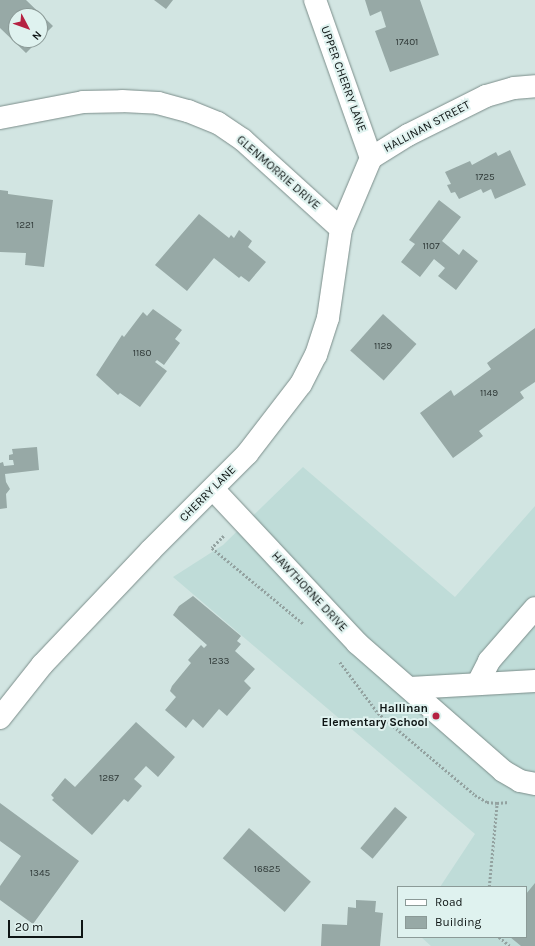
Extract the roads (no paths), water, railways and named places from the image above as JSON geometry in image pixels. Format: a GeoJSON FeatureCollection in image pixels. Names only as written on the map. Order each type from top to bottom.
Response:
{"type":"FeatureCollection","features":[{"type":"Feature","properties":{"kind":"street","name":"UPPER CHERRY LANE"},"geometry":{"type":"LineString","coordinates":[[315,0],[371,158]]}},
{"type":"Feature","properties":{"kind":"street","name":"HALLINAN STREET"},"geometry":{"type":"LineString","coordinates":[[341,229],[371,158],[408,135],[486,96],[514,88],[535,86]]}},
{"type":"Feature","properties":{"kind":"street","name":"GLENMORRIE DRIVE"},"geometry":{"type":"LineString","coordinates":[[0,118],[83,102],[114,101],[158,103],[188,111],[218,123],[243,140],[341,229]]}},
{"type":"Feature","properties":{"kind":"street","name":"CHERRY LANE"},"geometry":{"type":"LineString","coordinates":[[0,718],[42,665],[151,550],[248,454],[301,384],[316,355],[328,318],[341,229]]}},
{"type":"Feature","properties":{"kind":"street","name":"HAWTHORNE DRIVE"},"geometry":{"type":"LineString","coordinates":[[213,489],[327,613],[503,771],[520,781],[535,784]]}},
{"type":"Feature","properties":{"kind":"street"},"geometry":{"type":"LineString","coordinates":[[478,683],[489,661],[535,608]]}},
{"type":"Feature","properties":{"kind":"street"},"geometry":{"type":"LineString","coordinates":[[410,688],[535,681]]}},
{"type":"Feature","properties":{"kind":"place","name":"Hallinan Elementary School"},"geometry":{"type":"Point","coordinates":[436,716]}}]}
